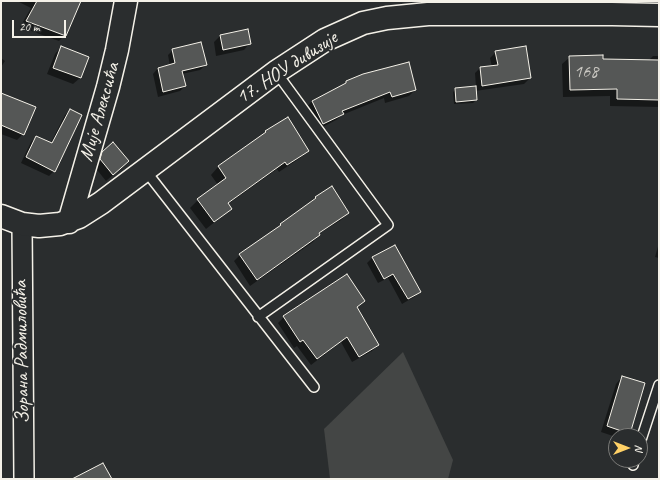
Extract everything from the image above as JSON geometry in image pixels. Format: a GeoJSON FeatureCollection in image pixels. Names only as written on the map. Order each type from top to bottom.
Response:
{"type":"FeatureCollection","features":[{"type":"Feature","properties":{"kind":"street","name":"Мије Алексића"},"geometry":{"type":"LineString","coordinates":[[68,222],[108,87],[117,50],[126,1]]}},
{"type":"Feature","properties":{"kind":"street","name":"17. НОУ дивизије"},"geometry":{"type":"LineString","coordinates":[[1,216],[22,224],[47,226],[68,222],[101,203],[276,72],[311,48],[337,33],[363,24],[387,18],[428,14],[659,15]]}},
{"type":"Feature","properties":{"kind":"street","name":"Зорана Радмиловића"},"geometry":{"type":"LineString","coordinates":[[22,224],[24,479]]}},
{"type":"Feature","properties":{"kind":"lane"},"geometry":{"type":"LineString","coordinates":[[258,317],[388,225],[276,72]]}},
{"type":"Feature","properties":{"kind":"lane"},"geometry":{"type":"LineString","coordinates":[[145,170],[314,387]]}},
{"type":"Feature","properties":{"kind":"lane"},"geometry":{"type":"LineString","coordinates":[[645,428],[659,385]]}},
{"type":"Feature","properties":{"kind":"shaded area"},"geometry":{"type":"Polygon","coordinates":[[[403,352],[453,460],[448,479],[330,479],[324,429],[403,352]]]}},
{"type":"Feature","properties":{"kind":"building"},"geometry":{"type":"Polygon","coordinates":[[[37,1],[81,1],[66,36],[26,21],[37,1]]]}},
{"type":"Feature","properties":{"kind":"building"},"geometry":{"type":"Polygon","coordinates":[[[248,29],[251,44],[223,50],[220,35],[248,29]]]}},
{"type":"Feature","properties":{"kind":"building"},"geometry":{"type":"Polygon","coordinates":[[[201,42],[207,65],[182,71],[186,86],[163,92],[158,68],[175,63],[172,49],[201,42]]]}},
{"type":"Feature","properties":{"kind":"building"},"geometry":{"type":"Polygon","coordinates":[[[61,46],[89,57],[81,78],[53,68],[61,46]]]}},
{"type":"Feature","properties":{"kind":"building"},"geometry":{"type":"Polygon","coordinates":[[[526,46],[531,78],[482,86],[480,67],[498,65],[495,51],[526,46]]]}},
{"type":"Feature","properties":{"kind":"building"},"geometry":{"type":"Polygon","coordinates":[[[603,55],[603,59],[659,60],[659,100],[617,99],[617,89],[570,90],[569,56],[603,55]]]}},
{"type":"Feature","properties":{"kind":"building"},"geometry":{"type":"Polygon","coordinates":[[[409,62],[416,90],[392,97],[390,92],[342,111],[344,114],[323,124],[312,101],[346,83],[346,81],[363,74],[409,62]]]}},
{"type":"Feature","properties":{"kind":"building"},"geometry":{"type":"Polygon","coordinates":[[[476,86],[477,100],[456,102],[455,88],[476,86]]]}},
{"type":"Feature","properties":{"kind":"building"},"geometry":{"type":"Polygon","coordinates":[[[1,93],[36,107],[24,135],[1,125],[1,93]]]}},
{"type":"Feature","properties":{"kind":"building"},"geometry":{"type":"Polygon","coordinates":[[[70,109],[82,115],[55,172],[26,157],[36,136],[52,143],[70,109]]]}},
{"type":"Feature","properties":{"kind":"building"},"geometry":{"type":"Polygon","coordinates":[[[288,117],[309,151],[287,165],[285,162],[228,203],[232,209],[214,222],[197,199],[226,178],[218,166],[266,132],[265,131],[288,117]]]}},
{"type":"Feature","properties":{"kind":"building"},"geometry":{"type":"Polygon","coordinates":[[[113,142],[129,161],[113,175],[100,159],[102,152],[113,142]]]}},
{"type":"Feature","properties":{"kind":"building"},"geometry":{"type":"Polygon","coordinates":[[[332,186],[349,213],[319,233],[320,235],[257,280],[239,254],[281,225],[280,224],[316,198],[315,197],[332,186]]]}},
{"type":"Feature","properties":{"kind":"building"},"geometry":{"type":"Polygon","coordinates":[[[395,245],[421,292],[408,299],[393,274],[384,279],[372,257],[395,245]]]}},
{"type":"Feature","properties":{"kind":"building"},"geometry":{"type":"Polygon","coordinates":[[[347,274],[365,301],[357,307],[379,345],[359,357],[347,337],[317,359],[303,340],[300,342],[283,316],[347,274]]]}},
{"type":"Feature","properties":{"kind":"building"},"geometry":{"type":"Polygon","coordinates":[[[622,376],[645,383],[632,428],[613,428],[607,426],[622,376]]]}},
{"type":"Feature","properties":{"kind":"building"},"geometry":{"type":"Polygon","coordinates":[[[103,463],[112,479],[72,479],[103,463]]]}}]}
